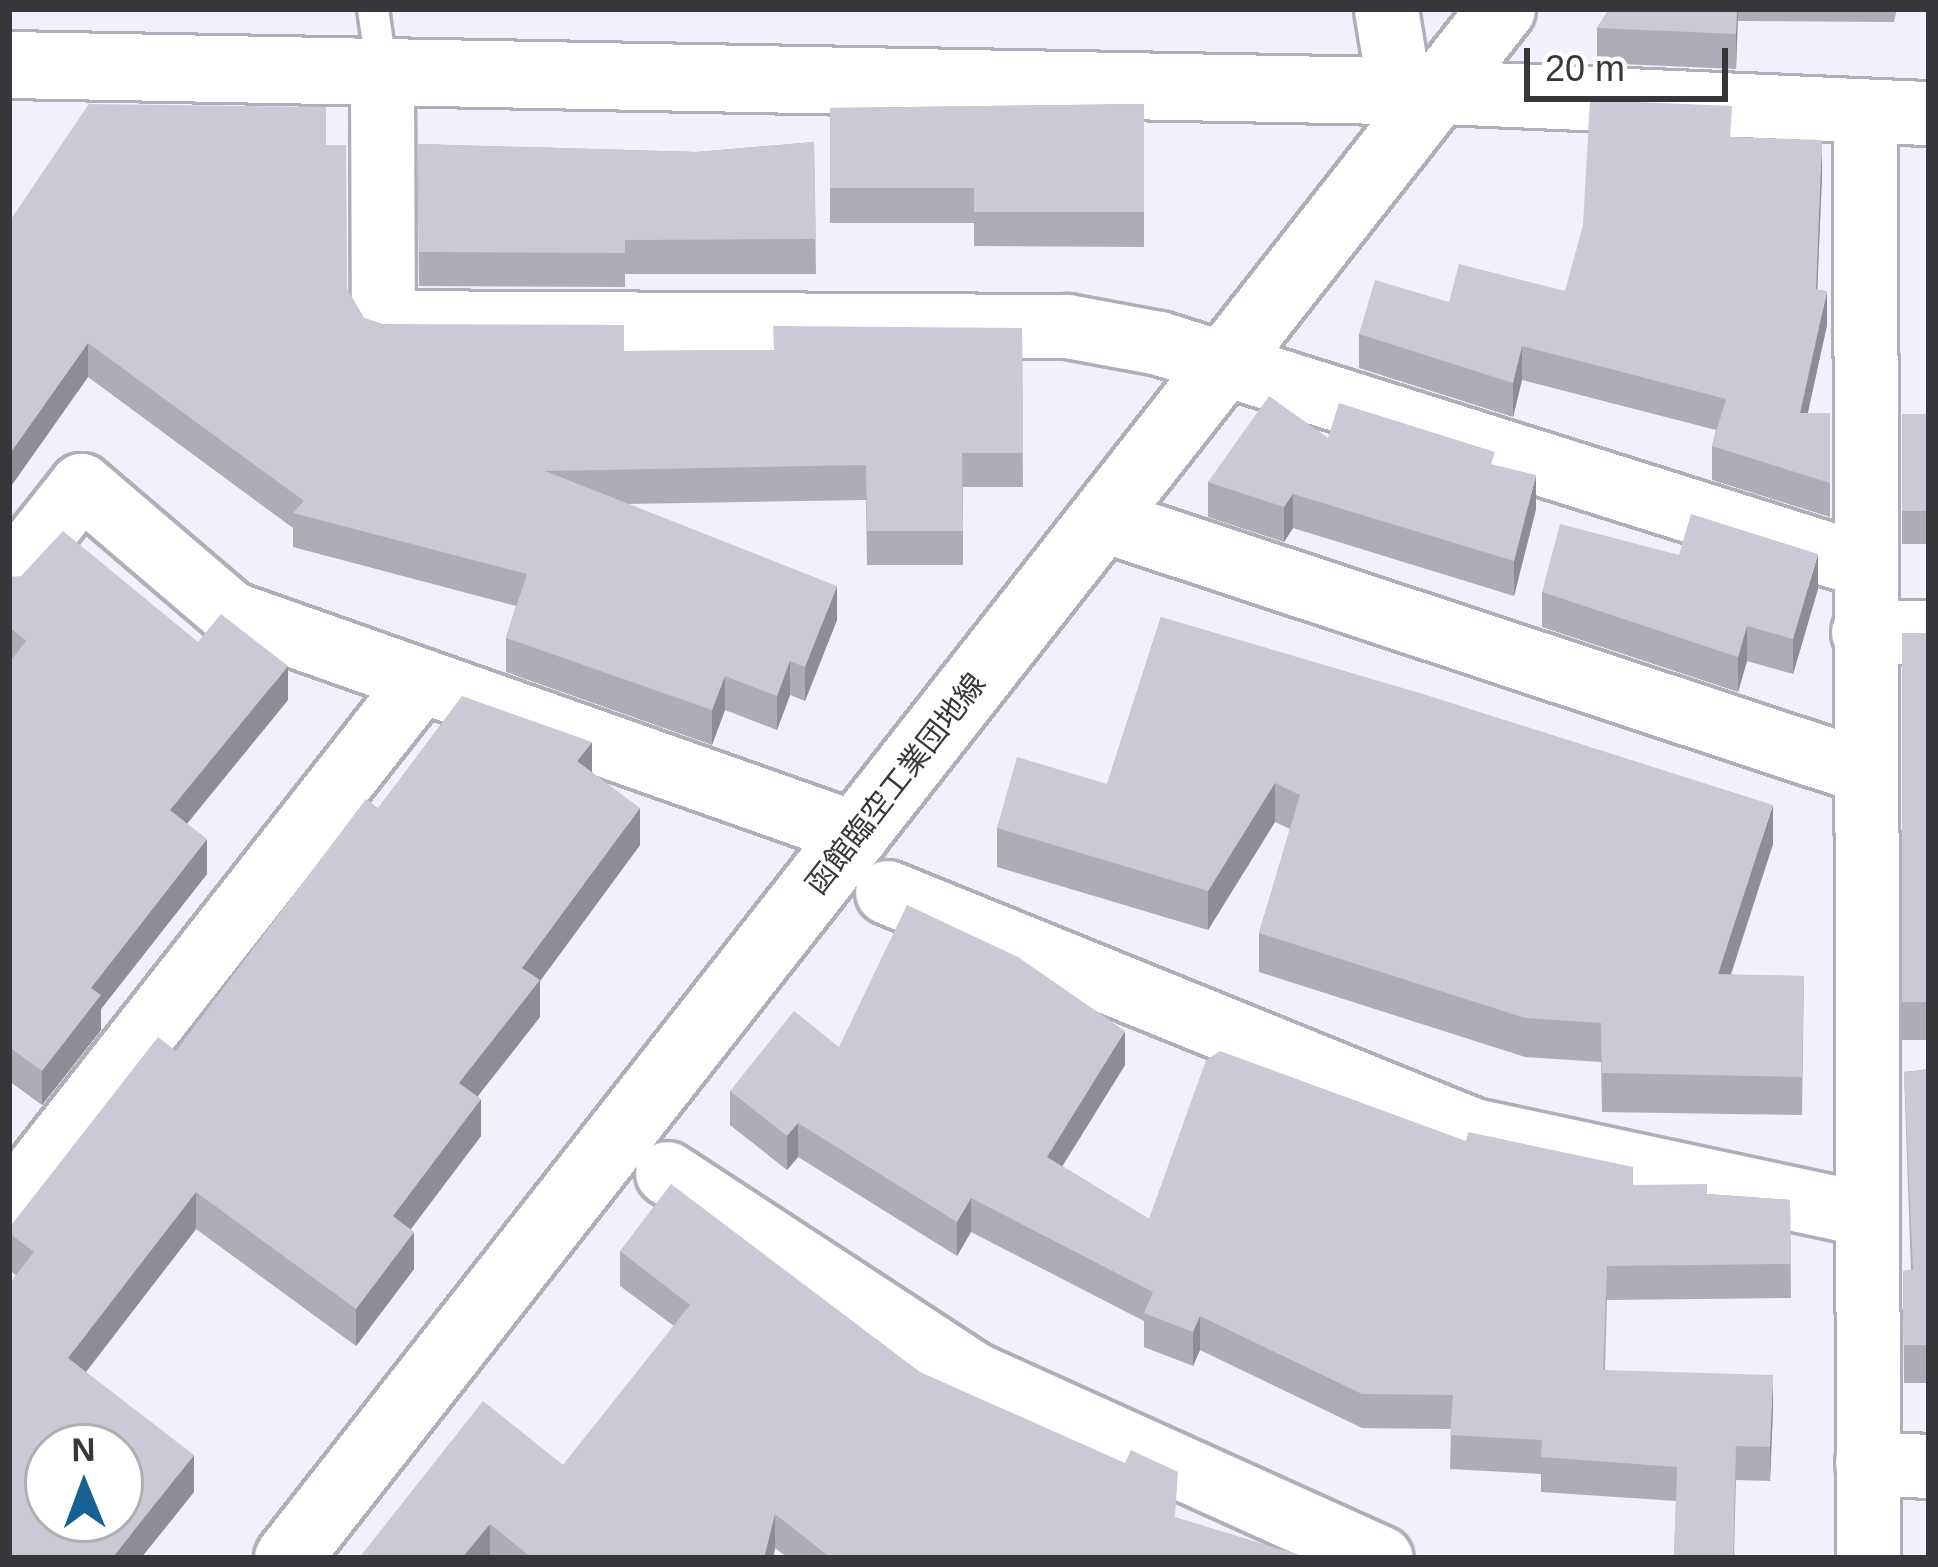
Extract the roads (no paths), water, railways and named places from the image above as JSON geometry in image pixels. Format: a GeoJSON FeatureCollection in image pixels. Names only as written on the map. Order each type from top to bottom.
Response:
{"type":"FeatureCollection","features":[{"type":"Feature","properties":{"kind":"main road","name":"函館臨空工業団地線"},"geometry":{"type":"LineString","coordinates":[[288,1558],[1223,369],[1422,90],[1502,9]]}},
{"type":"Feature","properties":{"kind":"main road"},"geometry":{"type":"LineString","coordinates":[[9,65],[378,40],[1422,90]]}},
{"type":"Feature","properties":{"kind":"street"},"geometry":{"type":"LineString","coordinates":[[1386,9],[1422,90],[1929,113]]}},
{"type":"Feature","properties":{"kind":"street"},"geometry":{"type":"LineString","coordinates":[[378,40],[383,322],[1067,326],[1160,343],[1223,369],[1863,565]]}},
{"type":"Feature","properties":{"kind":"street"},"geometry":{"type":"LineString","coordinates":[[1865,112],[1863,1076],[1868,1558]]}},
{"type":"Feature","properties":{"kind":"street"},"geometry":{"type":"LineString","coordinates":[[9,576],[81,485],[231,613],[857,834]]}},
{"type":"Feature","properties":{"kind":"street"},"geometry":{"type":"LineString","coordinates":[[1104,520],[1863,771]]}},
{"type":"Feature","properties":{"kind":"street"},"geometry":{"type":"LineString","coordinates":[[1863,632],[1929,632]]}},
{"type":"Feature","properties":{"kind":"street"},"geometry":{"type":"LineString","coordinates":[[9,1205],[421,680]]}},
{"type":"Feature","properties":{"kind":"street"},"geometry":{"type":"LineString","coordinates":[[887,892],[1473,1130],[1866,1214]]}},
{"type":"Feature","properties":{"kind":"street"},"geometry":{"type":"LineString","coordinates":[[1863,1076],[1929,1073]]}},
{"type":"Feature","properties":{"kind":"street"},"geometry":{"type":"LineString","coordinates":[[667,1173],[976,1375],[1381,1558]]}},
{"type":"Feature","properties":{"kind":"street"},"geometry":{"type":"LineString","coordinates":[[1868,1463],[1929,1466]]}}]}
